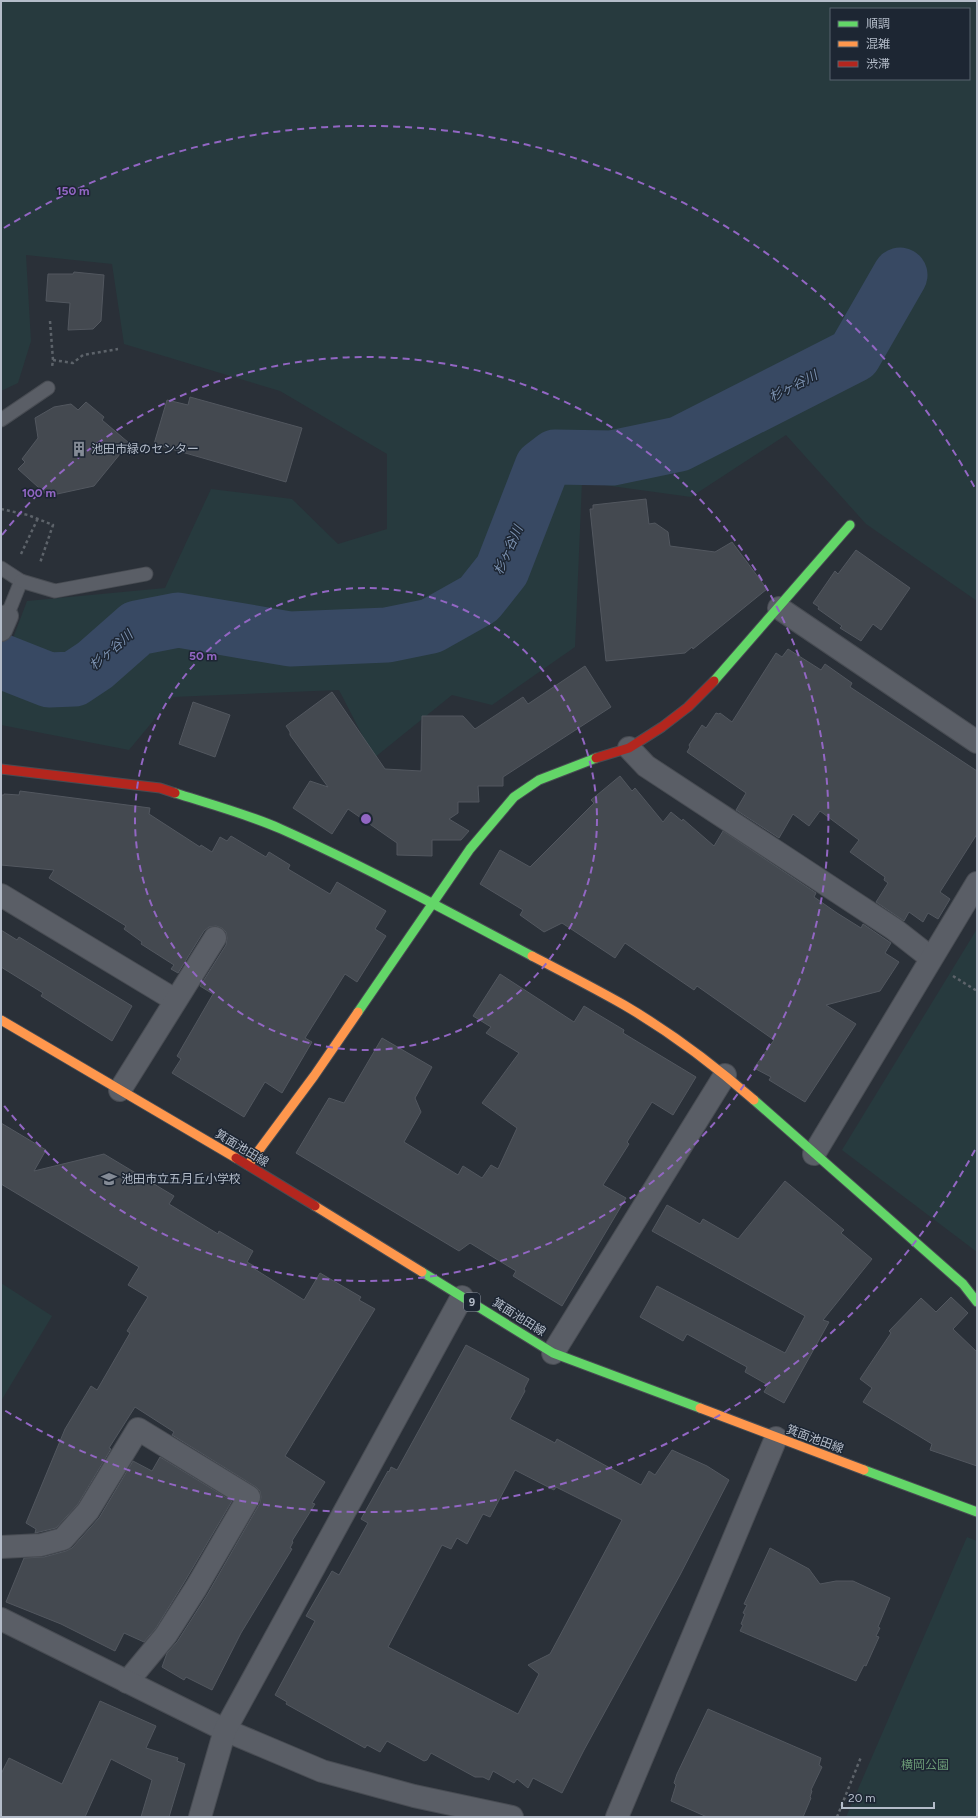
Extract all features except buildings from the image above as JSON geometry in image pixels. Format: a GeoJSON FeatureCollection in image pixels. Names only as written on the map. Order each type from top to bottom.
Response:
{"type":"FeatureCollection","features":[{"type":"Feature","properties":{"kind":"street"},"geometry":{"type":"LineString","coordinates":[[248,1165],[314,1076],[470,849],[514,797],[539,780],[629,748],[662,727],[688,707],[708,688],[780,608],[850,525]]}},
{"type":"Feature","properties":{"kind":"street"},"geometry":{"type":"LineString","coordinates":[[780,608],[977,742]]}},
{"type":"Feature","properties":{"kind":"street"},"geometry":{"type":"LineString","coordinates":[[629,748],[646,766],[894,929],[931,958]]}},
{"type":"Feature","properties":{"kind":"street"},"geometry":{"type":"LineString","coordinates":[[1,769],[160,788],[224,808],[280,829],[432,903],[624,1005],[671,1035],[725,1075],[963,1284],[977,1302]]}},
{"type":"Feature","properties":{"kind":"street"},"geometry":{"type":"LineString","coordinates":[[814,1154],[977,883]]}},
{"type":"Feature","properties":{"kind":"street"},"geometry":{"type":"LineString","coordinates":[[1,895],[175,1000]]}},
{"type":"Feature","properties":{"kind":"street"},"geometry":{"type":"LineString","coordinates":[[120,1090],[215,938]]}},
{"type":"Feature","properties":{"kind":"street","name":"箕面池田線"},"geometry":{"type":"LineString","coordinates":[[1,1020],[248,1165],[553,1352],[776,1438],[977,1512]]}},
{"type":"Feature","properties":{"kind":"street"},"geometry":{"type":"LineString","coordinates":[[553,1352],[725,1075]]}},
{"type":"Feature","properties":{"kind":"street"},"geometry":{"type":"LineString","coordinates":[[200,1817],[224,1730],[462,1296]]}},
{"type":"Feature","properties":{"kind":"street"},"geometry":{"type":"LineString","coordinates":[[1,1547],[41,1545],[63,1540],[88,1511],[138,1429],[249,1497],[196,1588],[166,1635],[127,1682]]}},
{"type":"Feature","properties":{"kind":"street"},"geometry":{"type":"LineString","coordinates":[[617,1817],[776,1438]]}},
{"type":"Feature","properties":{"kind":"street"},"geometry":{"type":"LineString","coordinates":[[1,1620],[224,1730],[322,1772],[414,1796],[512,1817]]}},
{"type":"Feature","properties":{"kind":"lane"},"geometry":{"type":"LineString","coordinates":[[1,420],[48,388]]}},
{"type":"Feature","properties":{"kind":"lane"},"geometry":{"type":"LineString","coordinates":[[4,623],[16,577],[56,591],[146,574]]}},
{"type":"Feature","properties":{"kind":"path"},"geometry":{"type":"LineString","coordinates":[[48,388],[53,360],[50,321]]}},
{"type":"Feature","properties":{"kind":"path"},"geometry":{"type":"LineString","coordinates":[[53,360],[74,363],[83,355],[118,349]]}},
{"type":"Feature","properties":{"kind":"path"},"geometry":{"type":"LineString","coordinates":[[1,509],[38,518],[53,525],[16,577]]}},
{"type":"Feature","properties":{"kind":"path"},"geometry":{"type":"LineString","coordinates":[[16,577],[38,518]]}},
{"type":"Feature","properties":{"kind":"path"},"geometry":{"type":"LineString","coordinates":[[837,1817],[860,1757]]}},
{"type":"Feature","properties":{"kind":"green space"},"geometry":{"type":"Polygon","coordinates":[[[1,1],[977,1],[977,601],[866,524],[786,435],[691,497],[582,482],[575,647],[492,705],[452,695],[374,758],[339,690],[173,697],[129,750],[1,725],[1,670],[27,601],[165,588],[211,489],[292,499],[338,544],[387,529],[387,454],[280,391],[124,344],[112,264],[26,255],[31,341],[18,383],[1,391],[1,1]]]}},
{"type":"Feature","properties":{"kind":"green space"},"geometry":{"type":"Polygon","coordinates":[[[977,929],[977,1252],[842,1150],[977,929]]]}},
{"type":"Feature","properties":{"kind":"green space"},"geometry":{"type":"Polygon","coordinates":[[[1,1283],[52,1316],[1,1401],[1,1283]]]}},
{"type":"Feature","properties":{"kind":"green space","name":"横岡公園"},"geometry":{"type":"Polygon","coordinates":[[[967,1537],[977,1541],[977,1817],[846,1817],[967,1537]]]}},
{"type":"Feature","properties":{"kind":"waterway","name":"杉ヶ谷川"},"geometry":{"type":"LineString","coordinates":[[1,661],[49,680],[74,679],[95,665],[137,628],[178,620],[290,639],[387,635],[431,626],[479,599],[502,570],[542,467],[555,457],[612,458],[679,444],[854,355],[900,275]]}},
{"type":"Feature","properties":{"kind":"traffic: fast"},"geometry":{"type":"LineString","coordinates":[[714,681],[850,525]]}},
{"type":"Feature","properties":{"kind":"traffic: fast"},"geometry":{"type":"LineString","coordinates":[[358,1012],[470,849],[514,797],[539,780],[596,758]]}},
{"type":"Feature","properties":{"kind":"traffic: fast"},"geometry":{"type":"LineString","coordinates":[[175,793],[242,814],[281,829],[376,874],[532,956]]}},
{"type":"Feature","properties":{"kind":"traffic: fast"},"geometry":{"type":"LineString","coordinates":[[754,1100],[963,1284],[977,1302]]}},
{"type":"Feature","properties":{"kind":"traffic: fast"},"geometry":{"type":"LineString","coordinates":[[422,1272],[553,1353],[700,1408]]}},
{"type":"Feature","properties":{"kind":"traffic: fast"},"geometry":{"type":"LineString","coordinates":[[864,1470],[977,1512]]}},
{"type":"Feature","properties":{"kind":"traffic: slow"},"geometry":{"type":"LineString","coordinates":[[532,956],[613,999],[658,1026],[723,1074],[754,1100]]}},
{"type":"Feature","properties":{"kind":"traffic: slow"},"geometry":{"type":"LineString","coordinates":[[248,1165],[314,1076],[358,1012]]}},
{"type":"Feature","properties":{"kind":"traffic: slow"},"geometry":{"type":"LineString","coordinates":[[1,1020],[236,1158]]}},
{"type":"Feature","properties":{"kind":"traffic: slow"},"geometry":{"type":"LineString","coordinates":[[315,1206],[422,1272]]}},
{"type":"Feature","properties":{"kind":"traffic: slow"},"geometry":{"type":"LineString","coordinates":[[700,1408],[864,1470]]}},
{"type":"Feature","properties":{"kind":"traffic: jam"},"geometry":{"type":"LineString","coordinates":[[596,758],[629,748],[662,727],[688,707],[714,681]]}},
{"type":"Feature","properties":{"kind":"traffic: jam"},"geometry":{"type":"LineString","coordinates":[[1,769],[160,788],[175,793]]}},
{"type":"Feature","properties":{"kind":"traffic: jam"},"geometry":{"type":"LineString","coordinates":[[236,1158],[315,1206]]}},
{"type":"Feature","properties":{"kind":"place","name":"池田市緑のセンター"},"geometry":{"type":"Point","coordinates":[79,449]}},
{"type":"Feature","properties":{"kind":"place","name":"池田市立五月丘小学校"},"geometry":{"type":"Point","coordinates":[109,1179]}}]}
